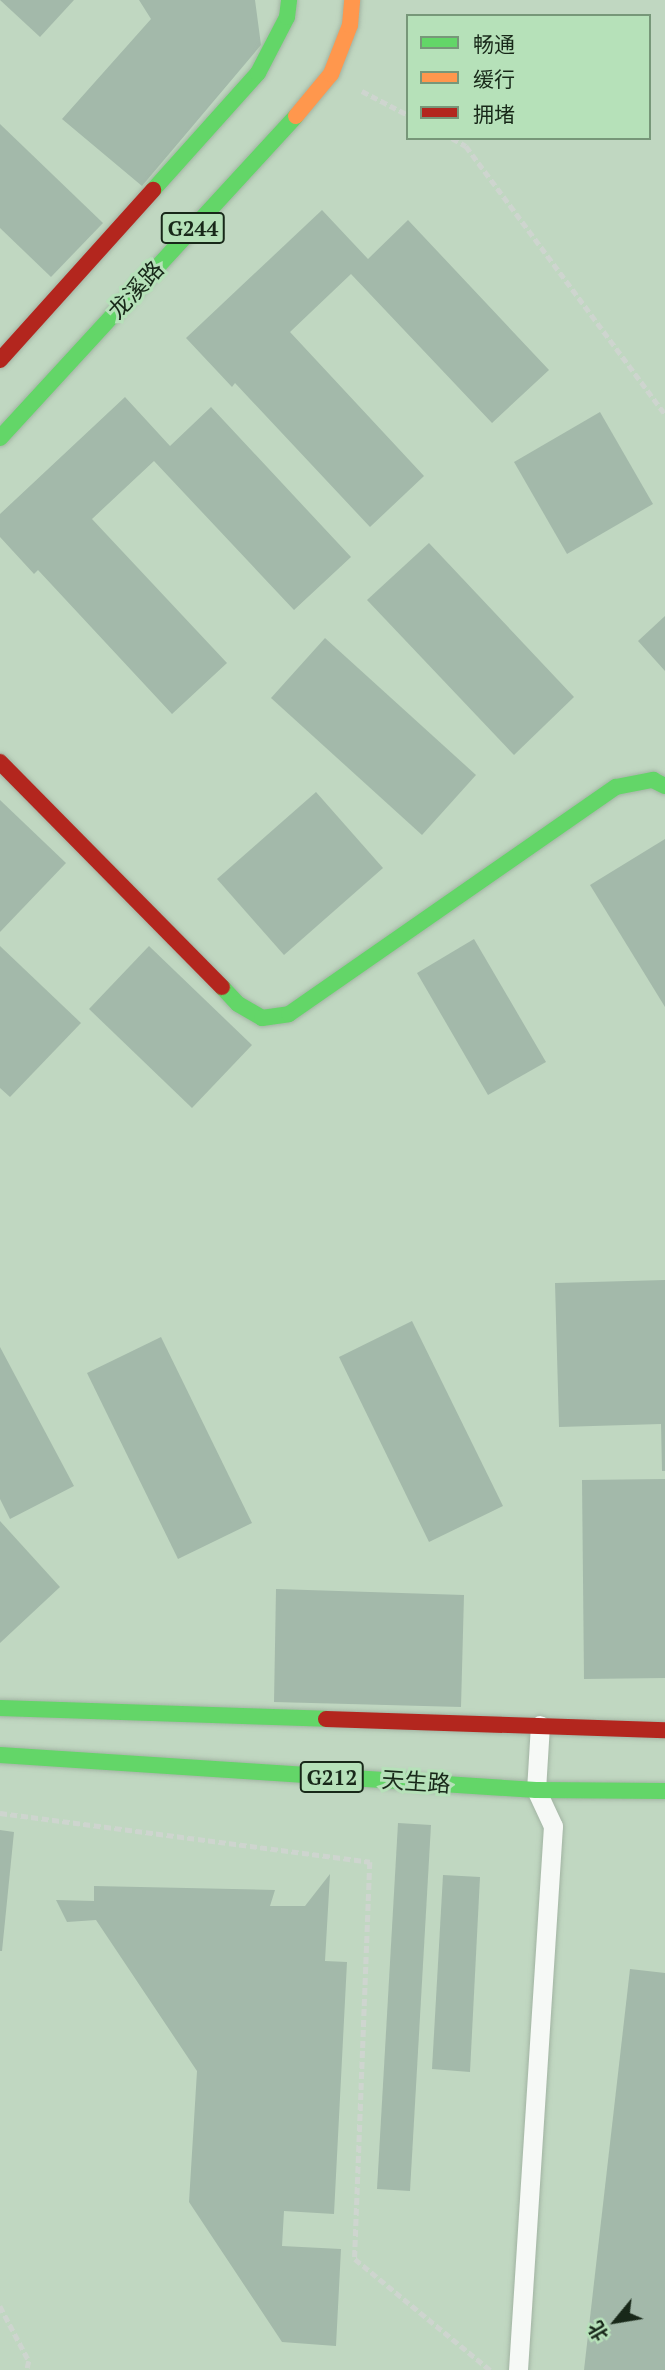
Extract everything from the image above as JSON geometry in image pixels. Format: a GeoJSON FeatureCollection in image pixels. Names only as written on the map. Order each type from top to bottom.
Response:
{"type":"FeatureCollection","features":[{"type":"Feature","properties":{"kind":"main road","name":"G244"},"geometry":{"type":"LineString","coordinates":[[0,360],[258,73],[287,17],[289,0]]}},
{"type":"Feature","properties":{"kind":"main road","name":"龙溪路"},"geometry":{"type":"LineString","coordinates":[[0,438],[293,120],[331,74],[349,25],[352,0]]}},
{"type":"Feature","properties":{"kind":"main road"},"geometry":{"type":"LineString","coordinates":[[0,762],[238,1004],[262,1018],[289,1014],[616,787],[653,779],[665,786]]}},
{"type":"Feature","properties":{"kind":"main road"},"geometry":{"type":"LineString","coordinates":[[0,1707],[665,1730]]}},
{"type":"Feature","properties":{"kind":"main road","name":"天生路"},"geometry":{"type":"LineString","coordinates":[[0,1755],[536,1790],[665,1791]]}},
{"type":"Feature","properties":{"kind":"lane"},"geometry":{"type":"LineString","coordinates":[[518,2370],[553,1826],[536,1790],[540,1725]]}},
{"type":"Feature","properties":{"kind":"path"},"geometry":{"type":"LineString","coordinates":[[331,74],[406,114]]}},
{"type":"Feature","properties":{"kind":"path"},"geometry":{"type":"LineString","coordinates":[[456,140],[466,146],[665,415]]}},
{"type":"Feature","properties":{"kind":"path"},"geometry":{"type":"LineString","coordinates":[[0,1813],[370,1862],[355,2259],[490,2370]]}},
{"type":"Feature","properties":{"kind":"path"},"geometry":{"type":"LineString","coordinates":[[0,2306],[29,2361],[27,2370]]}},
{"type":"Feature","properties":{"kind":"building"},"geometry":{"type":"Polygon","coordinates":[[[0,0],[74,0],[40,37],[0,0]]]}},
{"type":"Feature","properties":{"kind":"building"},"geometry":{"type":"Polygon","coordinates":[[[139,0],[255,0],[261,45],[142,186],[62,119],[151,19],[139,0]]]}},
{"type":"Feature","properties":{"kind":"building"},"geometry":{"type":"Polygon","coordinates":[[[0,124],[103,223],[51,277],[0,228],[0,124]]]}},
{"type":"Feature","properties":{"kind":"building"},"geometry":{"type":"Polygon","coordinates":[[[322,210],[368,259],[408,220],[549,370],[492,423],[351,274],[290,332],[424,476],[370,527],[235,383],[232,387],[186,338],[322,210]]]}},
{"type":"Feature","properties":{"kind":"building"},"geometry":{"type":"Polygon","coordinates":[[[125,397],[170,446],[211,407],[351,557],[294,610],[154,461],[92,519],[227,663],[172,714],[38,570],[34,574],[0,537],[0,514],[125,397]]]}},
{"type":"Feature","properties":{"kind":"building"},"geometry":{"type":"Polygon","coordinates":[[[600,412],[653,504],[567,554],[514,462],[600,412]]]}},
{"type":"Feature","properties":{"kind":"building"},"geometry":{"type":"Polygon","coordinates":[[[429,543],[574,697],[514,755],[367,600],[429,543]]]}},
{"type":"Feature","properties":{"kind":"building"},"geometry":{"type":"Polygon","coordinates":[[[665,616],[665,671],[638,641],[665,616]]]}},
{"type":"Feature","properties":{"kind":"building"},"geometry":{"type":"Polygon","coordinates":[[[325,638],[476,775],[422,835],[271,698],[325,638]]]}},
{"type":"Feature","properties":{"kind":"building"},"geometry":{"type":"Polygon","coordinates":[[[316,792],[383,868],[284,955],[217,879],[316,792]]]}},
{"type":"Feature","properties":{"kind":"building"},"geometry":{"type":"Polygon","coordinates":[[[0,800],[66,863],[0,932],[0,800]]]}},
{"type":"Feature","properties":{"kind":"building"},"geometry":{"type":"Polygon","coordinates":[[[665,839],[665,1007],[590,885],[665,839]]]}},
{"type":"Feature","properties":{"kind":"building"},"geometry":{"type":"Polygon","coordinates":[[[474,939],[546,1062],[488,1095],[417,973],[474,939]]]}},
{"type":"Feature","properties":{"kind":"building"},"geometry":{"type":"Polygon","coordinates":[[[0,946],[81,1023],[10,1097],[0,1088],[0,946]]]}},
{"type":"Feature","properties":{"kind":"building"},"geometry":{"type":"Polygon","coordinates":[[[149,946],[252,1045],[192,1108],[89,1009],[149,946]]]}},
{"type":"Feature","properties":{"kind":"building"},"geometry":{"type":"Polygon","coordinates":[[[665,1280],[665,1471],[662,1471],[661,1424],[559,1427],[555,1283],[665,1280]]]}},
{"type":"Feature","properties":{"kind":"building"},"geometry":{"type":"Polygon","coordinates":[[[412,1321],[503,1506],[429,1542],[339,1357],[412,1321]]]}},
{"type":"Feature","properties":{"kind":"building"},"geometry":{"type":"Polygon","coordinates":[[[161,1337],[252,1523],[178,1559],[87,1373],[161,1337]]]}},
{"type":"Feature","properties":{"kind":"building"},"geometry":{"type":"Polygon","coordinates":[[[0,1347],[74,1486],[10,1519],[0,1499],[0,1347]]]}},
{"type":"Feature","properties":{"kind":"building"},"geometry":{"type":"Polygon","coordinates":[[[665,1479],[665,1678],[584,1679],[582,1480],[665,1479]]]}},
{"type":"Feature","properties":{"kind":"building"},"geometry":{"type":"Polygon","coordinates":[[[0,1521],[60,1587],[0,1643],[0,1521]]]}},
{"type":"Feature","properties":{"kind":"building"},"geometry":{"type":"Polygon","coordinates":[[[276,1589],[464,1595],[461,1707],[274,1702],[276,1589]]]}},
{"type":"Feature","properties":{"kind":"building"},"geometry":{"type":"Polygon","coordinates":[[[398,1823],[431,1825],[410,2191],[377,2189],[398,1823]]]}},
{"type":"Feature","properties":{"kind":"building"},"geometry":{"type":"Polygon","coordinates":[[[0,1830],[14,1832],[2,1951],[0,1951],[0,1830]]]}},
{"type":"Feature","properties":{"kind":"building"},"geometry":{"type":"Polygon","coordinates":[[[330,1874],[325,1961],[347,1962],[334,2214],[284,2211],[282,2246],[341,2249],[336,2346],[282,2342],[189,2202],[197,2071],[96,1920],[67,1922],[56,1900],[94,1901],[94,1886],[275,1890],[270,1906],[305,1906],[330,1874]]]}},
{"type":"Feature","properties":{"kind":"building"},"geometry":{"type":"Polygon","coordinates":[[[443,1875],[480,1877],[470,2072],[432,2069],[443,1875]]]}},
{"type":"Feature","properties":{"kind":"building"},"geometry":{"type":"Polygon","coordinates":[[[630,1969],[665,1973],[665,2370],[584,2370],[630,1969]]]}},
{"type":"Feature","properties":{"kind":"traffic: fast"},"geometry":{"type":"LineString","coordinates":[[153,190],[258,73],[287,17],[289,0]]}},
{"type":"Feature","properties":{"kind":"traffic: fast"},"geometry":{"type":"LineString","coordinates":[[0,438],[296,116]]}},
{"type":"Feature","properties":{"kind":"traffic: fast"},"geometry":{"type":"LineString","coordinates":[[222,987],[238,1004],[262,1018],[289,1014],[616,787],[653,780],[665,786]]}},
{"type":"Feature","properties":{"kind":"traffic: fast"},"geometry":{"type":"LineString","coordinates":[[0,1708],[326,1719]]}},
{"type":"Feature","properties":{"kind":"traffic: fast"},"geometry":{"type":"LineString","coordinates":[[0,1755],[536,1790],[665,1791]]}},
{"type":"Feature","properties":{"kind":"traffic: slow"},"geometry":{"type":"LineString","coordinates":[[296,116],[331,74],[350,25],[352,0]]}},
{"type":"Feature","properties":{"kind":"traffic: jam"},"geometry":{"type":"LineString","coordinates":[[0,360],[153,190]]}},
{"type":"Feature","properties":{"kind":"traffic: jam"},"geometry":{"type":"LineString","coordinates":[[0,762],[222,987]]}},
{"type":"Feature","properties":{"kind":"traffic: jam"},"geometry":{"type":"LineString","coordinates":[[326,1719],[665,1730]]}}]}
